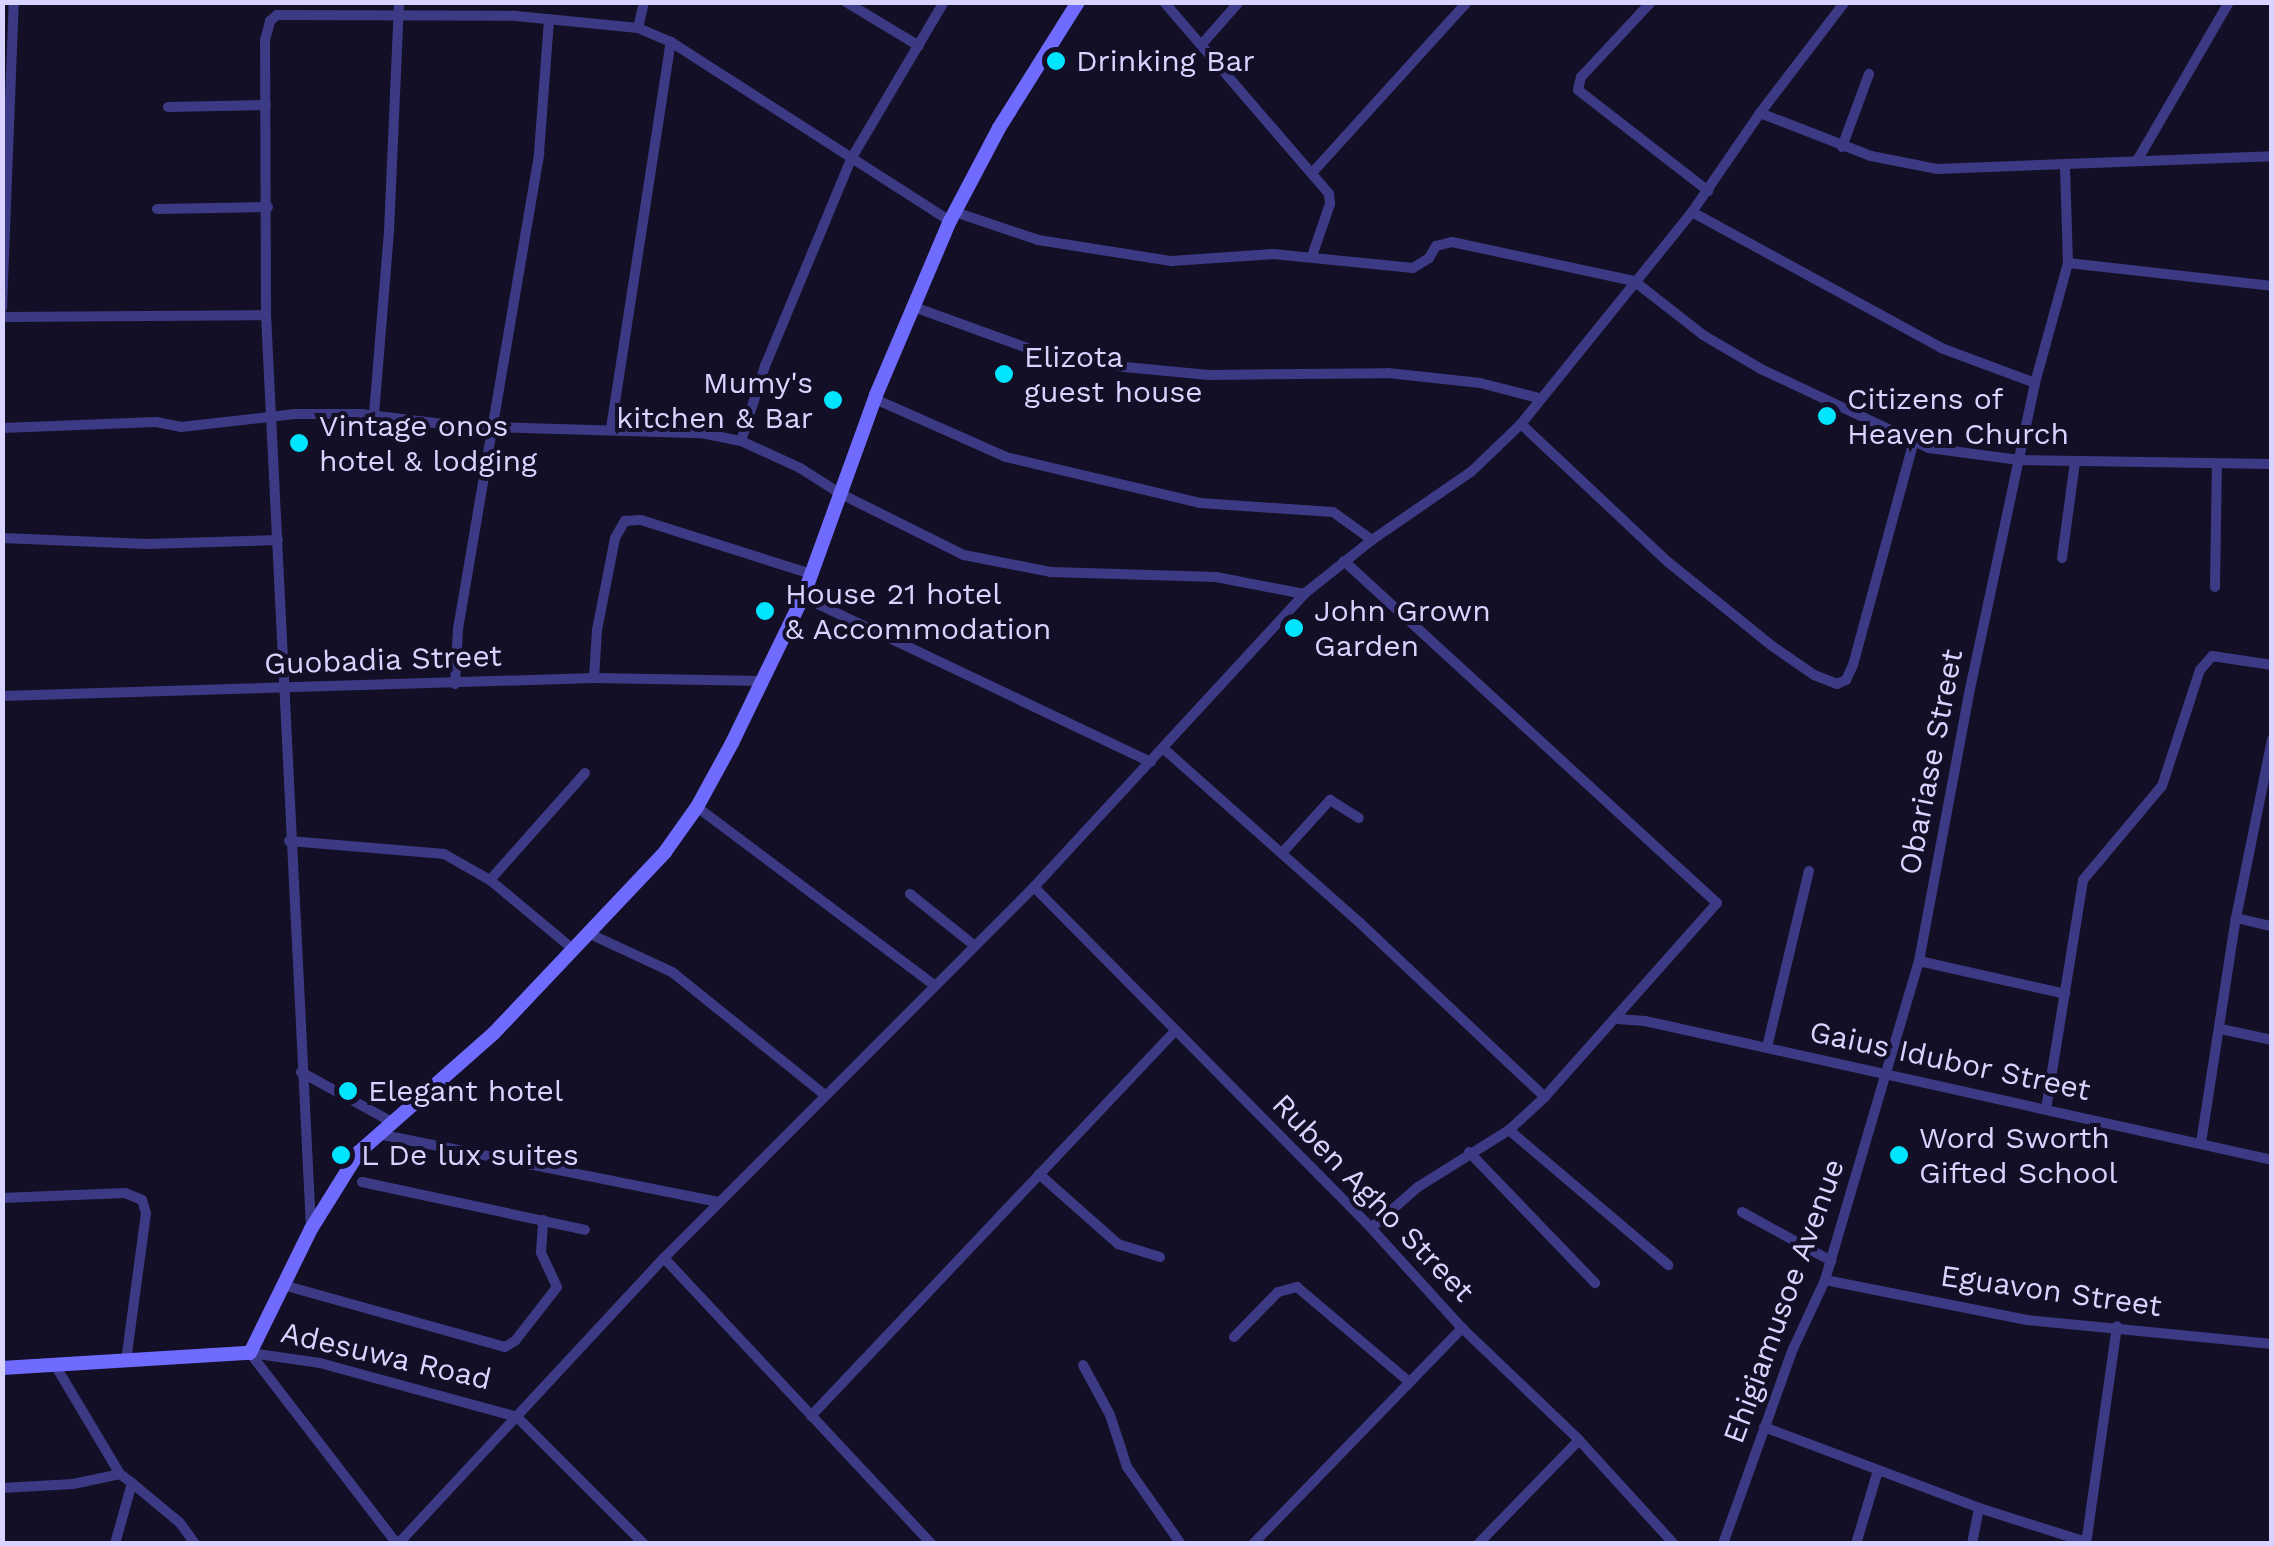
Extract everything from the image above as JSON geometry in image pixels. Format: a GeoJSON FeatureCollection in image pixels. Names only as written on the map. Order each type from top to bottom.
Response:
{"type":"FeatureCollection","features":[{"type":"Feature","properties":{"kind":"street"},"geometry":{"type":"LineString","coordinates":[[516,16],[517,2]]}},
{"type":"Feature","properties":{"kind":"street"},"geometry":{"type":"LineString","coordinates":[[638,28],[644,2]]}},
{"type":"Feature","properties":{"kind":"street"},"geometry":{"type":"LineString","coordinates":[[846,2],[918,46]]}},
{"type":"Feature","properties":{"kind":"street"},"geometry":{"type":"LineString","coordinates":[[740,441],[766,366],[851,160],[944,2]]}},
{"type":"Feature","properties":{"kind":"street"},"geometry":{"type":"LineString","coordinates":[[1078,2],[998,128],[952,216],[875,400],[803,596],[764,681],[697,807],[665,852],[590,934],[494,1032],[378,1134],[344,1172],[250,1354],[397,1544],[718,1202],[1034,886],[1304,594],[1372,540],[1472,471],[1521,424],[1692,212],[1760,113],[1845,2]]}},
{"type":"Feature","properties":{"kind":"street"},"geometry":{"type":"LineString","coordinates":[[1164,2],[1313,172],[1330,204],[1312,256]]}},
{"type":"Feature","properties":{"kind":"street"},"geometry":{"type":"LineString","coordinates":[[1202,44],[1239,2]]}},
{"type":"Feature","properties":{"kind":"street"},"geometry":{"type":"LineString","coordinates":[[1313,172],[1467,2]]}},
{"type":"Feature","properties":{"kind":"street"},"geometry":{"type":"LineString","coordinates":[[1651,2],[1581,77],[1578,90],[1708,190]]}},
{"type":"Feature","properties":{"kind":"street"},"geometry":{"type":"LineString","coordinates":[[2138,159],[2229,2]]}},
{"type":"Feature","properties":{"kind":"street"},"geometry":{"type":"LineString","coordinates":[[2,308],[8,3]]}},
{"type":"Feature","properties":{"kind":"street"},"geometry":{"type":"LineString","coordinates":[[374,414],[390,232],[398,9]]}},
{"type":"Feature","properties":{"kind":"street"},"geometry":{"type":"LineString","coordinates":[[312,1228],[266,315],[265,40],[270,21],[276,15],[398,9],[638,28],[671,42],[851,160],[952,216],[1038,240],[1171,261],[1312,256],[1413,268],[1429,258],[1436,246],[1452,242],[1634,282],[1703,335],[1763,370],[1914,441],[1975,457],[2019,460],[2272,464]]}},
{"type":"Feature","properties":{"kind":"street"},"geometry":{"type":"LineString","coordinates":[[455,684],[458,629],[539,153],[549,18]]}},
{"type":"Feature","properties":{"kind":"street"},"geometry":{"type":"LineString","coordinates":[[611,428],[671,42]]}},
{"type":"Feature","properties":{"kind":"street"},"geometry":{"type":"LineString","coordinates":[[1842,146],[1870,74]]}},
{"type":"Feature","properties":{"kind":"street"},"geometry":{"type":"LineString","coordinates":[[168,107],[266,105]]}},
{"type":"Feature","properties":{"kind":"street"},"geometry":{"type":"LineString","coordinates":[[1760,113],[1842,146],[1937,169],[2272,156]]}},
{"type":"Feature","properties":{"kind":"street","name":"Obariase Street"},"geometry":{"type":"LineString","coordinates":[[1886,1072],[1919,960],[2019,460],[2068,264],[2065,166]]}},
{"type":"Feature","properties":{"kind":"street"},"geometry":{"type":"LineString","coordinates":[[158,209],[268,207]]}},
{"type":"Feature","properties":{"kind":"street"},"geometry":{"type":"LineString","coordinates":[[1692,212],[1941,348],[2036,383]]}},
{"type":"Feature","properties":{"kind":"street"},"geometry":{"type":"LineString","coordinates":[[2068,264],[2272,286]]}},
{"type":"Feature","properties":{"kind":"street"},"geometry":{"type":"LineString","coordinates":[[914,306],[1030,350],[1125,367],[1208,375],[1388,373],[1480,383],[1539,398]]}},
{"type":"Feature","properties":{"kind":"street"},"geometry":{"type":"LineString","coordinates":[[2,317],[266,315]]}},
{"type":"Feature","properties":{"kind":"street"},"geometry":{"type":"LineString","coordinates":[[875,400],[1006,457],[1200,503],[1333,512],[1372,540]]}},
{"type":"Feature","properties":{"kind":"street"},"geometry":{"type":"LineString","coordinates":[[2,428],[148,422],[181,427],[295,414],[374,414],[492,427],[701,433],[740,441],[800,468],[841,494],[964,555],[1000,564],[1106,577],[1216,578],[1304,594]]}},
{"type":"Feature","properties":{"kind":"street"},"geometry":{"type":"LineString","coordinates":[[1521,424],[1668,562],[1772,646],[1814,675],[1838,684],[1846,680],[1853,664],[1914,441]]}},
{"type":"Feature","properties":{"kind":"street"},"geometry":{"type":"LineString","coordinates":[[2062,558],[2075,462]]}},
{"type":"Feature","properties":{"kind":"street"},"geometry":{"type":"LineString","coordinates":[[2215,588],[2217,466]]}},
{"type":"Feature","properties":{"kind":"street"},"geometry":{"type":"LineString","coordinates":[[594,678],[597,630],[616,538],[625,521],[641,520],[811,574]]}},
{"type":"Feature","properties":{"kind":"street"},"geometry":{"type":"LineString","coordinates":[[2,538],[148,544],[278,540]]}},
{"type":"Feature","properties":{"kind":"street"},"geometry":{"type":"LineString","coordinates":[[1344,561],[1715,898],[1714,911],[1546,1098],[1509,1130],[1469,1152],[1372,1228]]}},
{"type":"Feature","properties":{"kind":"street"},"geometry":{"type":"LineString","coordinates":[[803,596],[1152,762]]}},
{"type":"Feature","properties":{"kind":"street"},"geometry":{"type":"LineString","coordinates":[[2046,1109],[2083,880],[2162,786],[2200,670],[2212,656],[2272,665]]}},
{"type":"Feature","properties":{"kind":"street","name":"Guobadia Street"},"geometry":{"type":"LineString","coordinates":[[2,696],[594,678],[764,681]]}},
{"type":"Feature","properties":{"kind":"street"},"geometry":{"type":"LineString","coordinates":[[2201,1143],[2236,918],[2272,740]]}},
{"type":"Feature","properties":{"kind":"street"},"geometry":{"type":"LineString","coordinates":[[1164,749],[1546,1098]]}},
{"type":"Feature","properties":{"kind":"street"},"geometry":{"type":"LineString","coordinates":[[490,880],[585,773]]}},
{"type":"Feature","properties":{"kind":"street"},"geometry":{"type":"LineString","coordinates":[[1282,854],[1330,800],[1360,818]]}},
{"type":"Feature","properties":{"kind":"street"},"geometry":{"type":"LineString","coordinates":[[697,807],[934,986]]}},
{"type":"Feature","properties":{"kind":"street"},"geometry":{"type":"LineString","coordinates":[[290,841],[432,849],[490,880],[574,950]]}},
{"type":"Feature","properties":{"kind":"street"},"geometry":{"type":"LineString","coordinates":[[1768,1047],[1808,871]]}},
{"type":"Feature","properties":{"kind":"street","name":"Ruben Agho Street"},"geometry":{"type":"LineString","coordinates":[[1034,886],[1372,1228],[1462,1328],[1578,1440],[1674,1544]]}},
{"type":"Feature","properties":{"kind":"street"},"geometry":{"type":"LineString","coordinates":[[910,894],[975,946]]}},
{"type":"Feature","properties":{"kind":"street"},"geometry":{"type":"LineString","coordinates":[[2236,918],[2272,926]]}},
{"type":"Feature","properties":{"kind":"street"},"geometry":{"type":"LineString","coordinates":[[590,934],[672,972],[825,1095]]}},
{"type":"Feature","properties":{"kind":"street"},"geometry":{"type":"LineString","coordinates":[[1919,960],[2065,994]]}},
{"type":"Feature","properties":{"kind":"street","name":"Gaius Idubor Street"},"geometry":{"type":"LineString","coordinates":[[1616,1019],[1645,1020],[2272,1160]]}},
{"type":"Feature","properties":{"kind":"street"},"geometry":{"type":"LineString","coordinates":[[2221,1029],[2272,1040]]}},
{"type":"Feature","properties":{"kind":"street"},"geometry":{"type":"LineString","coordinates":[[811,1416],[1176,1030]]}},
{"type":"Feature","properties":{"kind":"street"},"geometry":{"type":"LineString","coordinates":[[302,1072],[392,1122]]}},
{"type":"Feature","properties":{"kind":"street","name":"Ehigiamusoe Avenue"},"geometry":{"type":"LineString","coordinates":[[1723,1544],[1793,1349],[1832,1260],[1886,1072]]}},
{"type":"Feature","properties":{"kind":"street"},"geometry":{"type":"LineString","coordinates":[[1509,1130],[1668,1265]]}},
{"type":"Feature","properties":{"kind":"street"},"geometry":{"type":"LineString","coordinates":[[378,1134],[718,1202]]}},
{"type":"Feature","properties":{"kind":"street"},"geometry":{"type":"LineString","coordinates":[[1469,1152],[1595,1282]]}},
{"type":"Feature","properties":{"kind":"street"},"geometry":{"type":"LineString","coordinates":[[1039,1174],[1118,1244],[1160,1257]]}},
{"type":"Feature","properties":{"kind":"street"},"geometry":{"type":"LineString","coordinates":[[362,1182],[586,1230]]}},
{"type":"Feature","properties":{"kind":"street"},"geometry":{"type":"LineString","coordinates":[[2,1198],[125,1193],[142,1200],[146,1213],[126,1361]]}},
{"type":"Feature","properties":{"kind":"street"},"geometry":{"type":"LineString","coordinates":[[1742,1212],[1832,1260]]}},
{"type":"Feature","properties":{"kind":"street"},"geometry":{"type":"LineString","coordinates":[[283,1285],[504,1348],[515,1341],[557,1287],[541,1252],[543,1220]]}},
{"type":"Feature","properties":{"kind":"street"},"geometry":{"type":"LineString","coordinates":[[664,1258],[932,1544]]}},
{"type":"Feature","properties":{"kind":"street","name":"Eguavon Street"},"geometry":{"type":"LineString","coordinates":[[1825,1280],[2027,1320],[2272,1344]]}},
{"type":"Feature","properties":{"kind":"street"},"geometry":{"type":"LineString","coordinates":[[1234,1337],[1278,1292],[1297,1287],[1407,1380]]}},
{"type":"Feature","properties":{"kind":"street"},"geometry":{"type":"LineString","coordinates":[[1764,1427],[1979,1508],[2086,1543],[2116,1326]]}},
{"type":"Feature","properties":{"kind":"street"},"geometry":{"type":"LineString","coordinates":[[1253,1544],[1407,1380],[1462,1328]]}},
{"type":"Feature","properties":{"kind":"street","name":"Adesuwa Road"},"geometry":{"type":"LineString","coordinates":[[2,1368],[250,1354],[337,1367],[517,1417]]}},
{"type":"Feature","properties":{"kind":"street"},"geometry":{"type":"LineString","coordinates":[[1083,1364],[1110,1415],[1127,1467],[1181,1544]]}},
{"type":"Feature","properties":{"kind":"street"},"geometry":{"type":"LineString","coordinates":[[55,1366],[120,1474],[160,1504],[195,1544]]}},
{"type":"Feature","properties":{"kind":"street"},"geometry":{"type":"LineString","coordinates":[[517,1417],[644,1544]]}},
{"type":"Feature","properties":{"kind":"street"},"geometry":{"type":"LineString","coordinates":[[1478,1544],[1578,1440]]}},
{"type":"Feature","properties":{"kind":"street"},"geometry":{"type":"LineString","coordinates":[[1856,1544],[1878,1470]]}},
{"type":"Feature","properties":{"kind":"street"},"geometry":{"type":"LineString","coordinates":[[2,1488],[73,1484],[120,1474]]}},
{"type":"Feature","properties":{"kind":"street"},"geometry":{"type":"LineString","coordinates":[[115,1544],[132,1483]]}},
{"type":"Feature","properties":{"kind":"street"},"geometry":{"type":"LineString","coordinates":[[1972,1544],[1979,1508]]}},
{"type":"Feature","properties":{"kind":"place","name":"Drinking Bar"},"geometry":{"type":"Point","coordinates":[1056,61]}},
{"type":"Feature","properties":{"kind":"place","name":"Elizota guest house"},"geometry":{"type":"Point","coordinates":[1004,374]}},
{"type":"Feature","properties":{"kind":"place","name":"Mumy's kitchen & Bar"},"geometry":{"type":"Point","coordinates":[833,400]}},
{"type":"Feature","properties":{"kind":"place","name":"Citizens of Heaven Church"},"geometry":{"type":"Point","coordinates":[1827,416]}},
{"type":"Feature","properties":{"kind":"place","name":"Vintage onos hotel & lodging"},"geometry":{"type":"Point","coordinates":[299,443]}},
{"type":"Feature","properties":{"kind":"place","name":"House 21 hotel & Accommodation"},"geometry":{"type":"Point","coordinates":[765,611]}},
{"type":"Feature","properties":{"kind":"place","name":"John Grown Garden"},"geometry":{"type":"Point","coordinates":[1294,628]}},
{"type":"Feature","properties":{"kind":"place","name":"Elegant hotel"},"geometry":{"type":"Point","coordinates":[348,1091]}},
{"type":"Feature","properties":{"kind":"place","name":"L De lux suites"},"geometry":{"type":"Point","coordinates":[341,1155]}},
{"type":"Feature","properties":{"kind":"place","name":"Word Sworth Gifted School"},"geometry":{"type":"Point","coordinates":[1899,1155]}}]}
